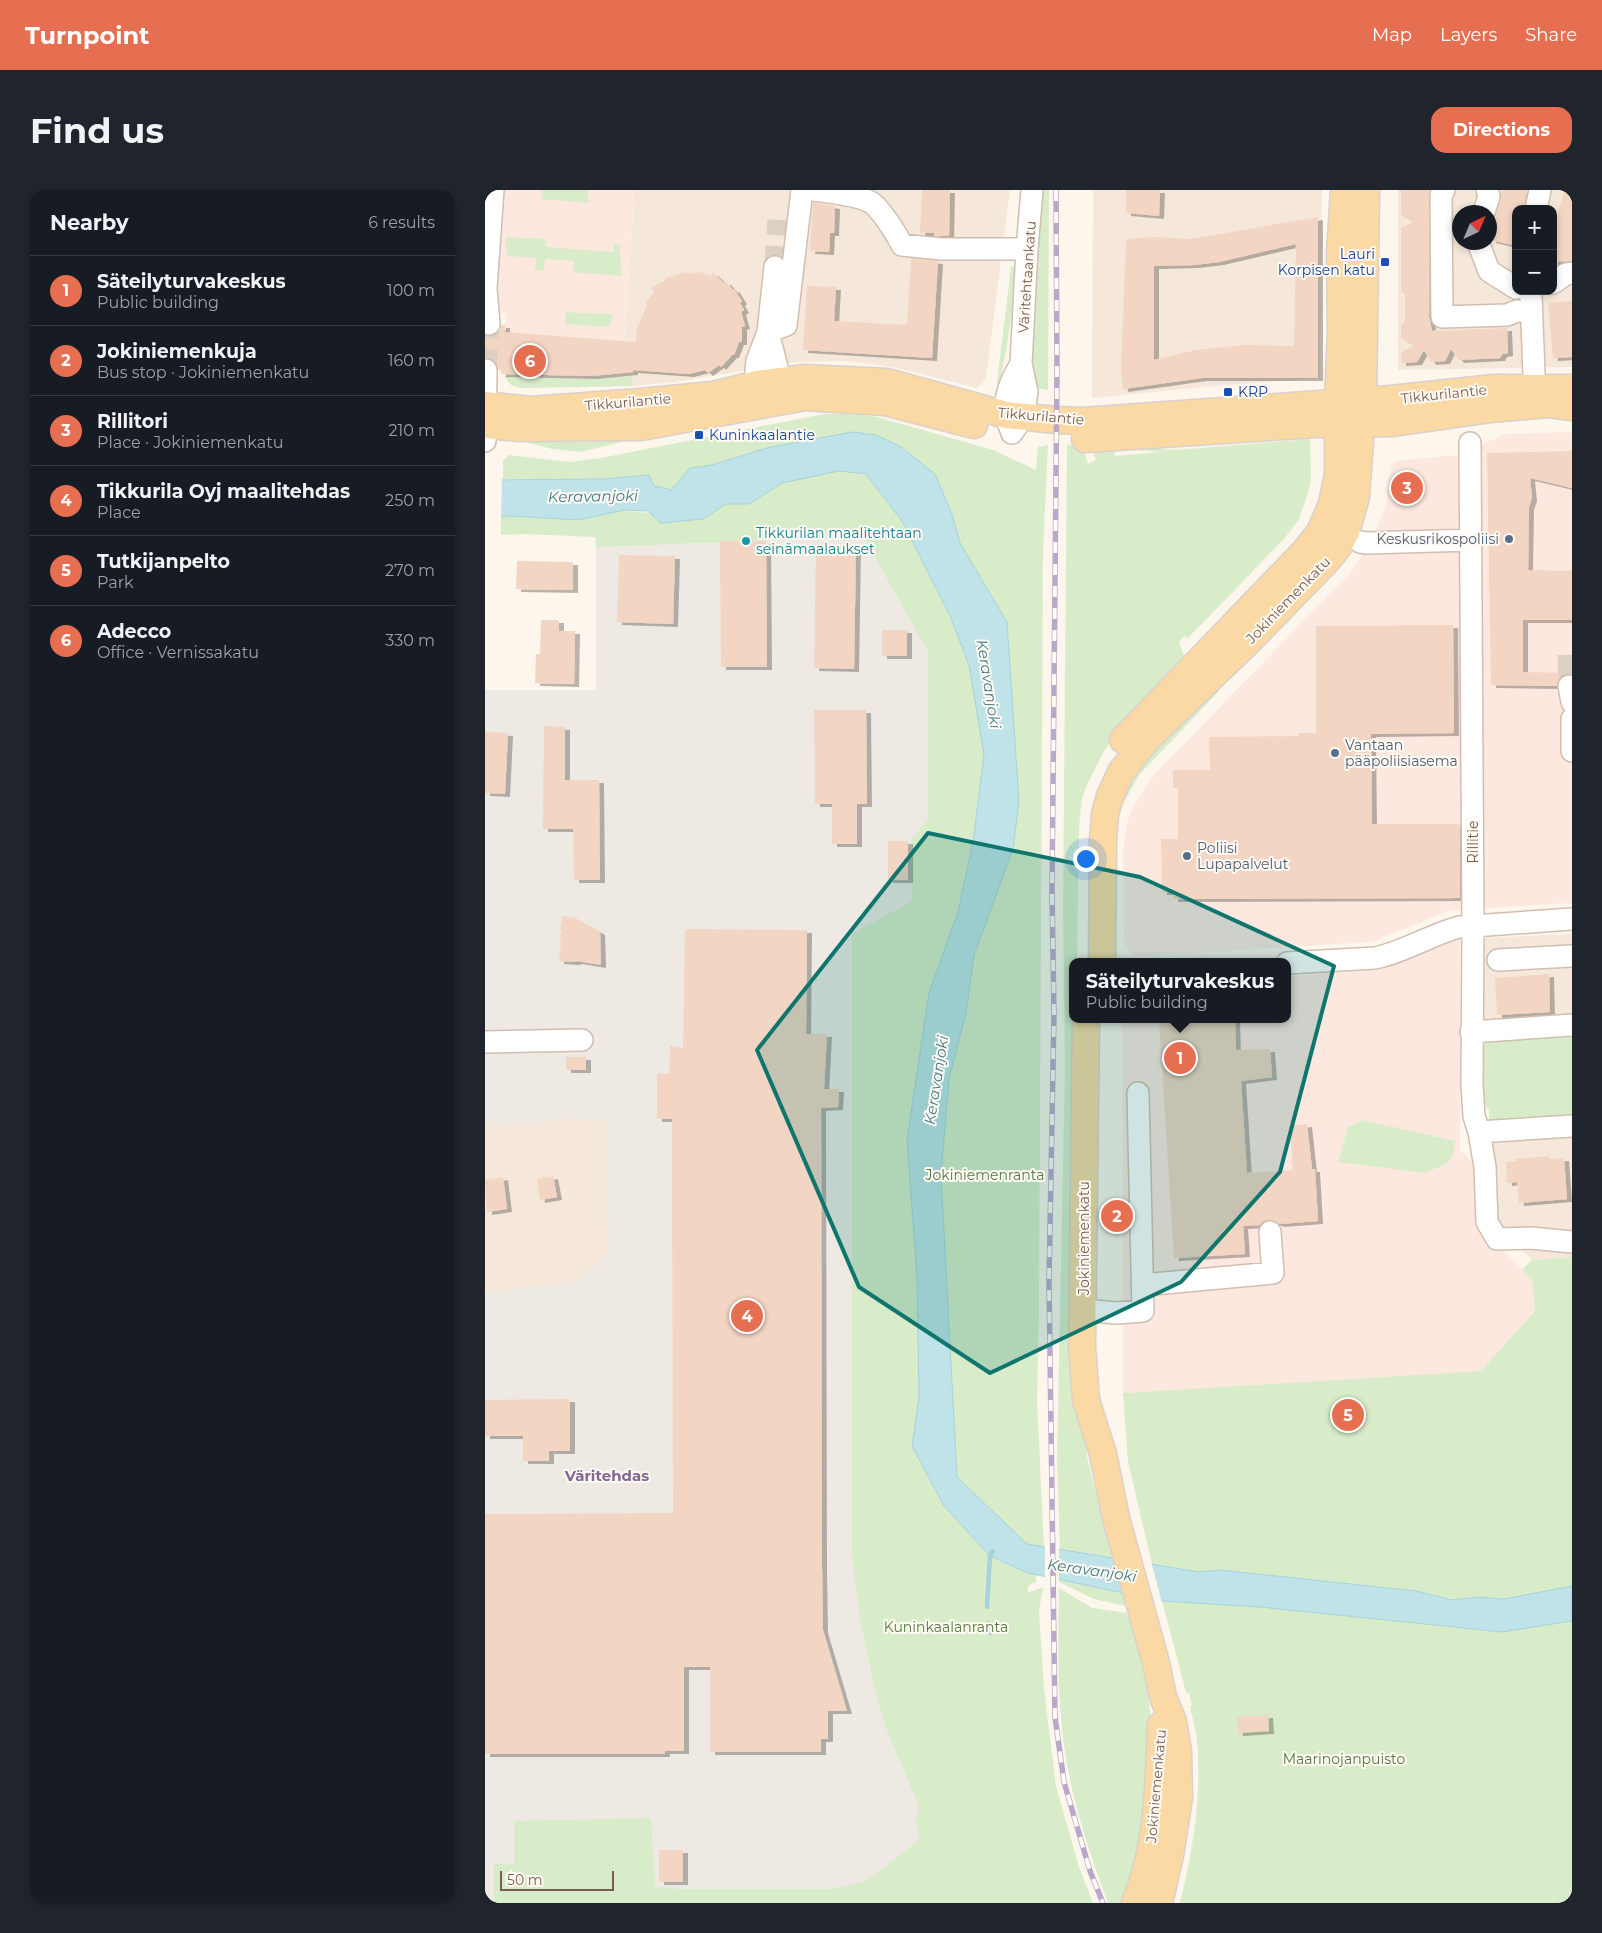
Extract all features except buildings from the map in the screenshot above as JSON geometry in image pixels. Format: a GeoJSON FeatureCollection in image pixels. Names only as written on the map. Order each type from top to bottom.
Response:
{"type":"FeatureCollection","features":[{"type":"Feature","properties":{"kind":"main road","name":"Jokiniemenkatu"},"geometry":{"type":"LineString","coordinates":[[1102,958],[1103,839],[1108,805],[1121,772],[1145,741],[1248,642],[1338,547],[1346,532],[1356,498],[1350,412],[1341,332],[1341,253],[1344,190]]}},
{"type":"Feature","properties":{"kind":"main road","name":"Jokiniemenkatu"},"geometry":{"type":"LineString","coordinates":[[1086,958],[1089,815],[1094,794],[1105,768],[1125,736],[1312,543],[1320,532],[1335,495],[1337,474],[1350,412],[1366,190]]}},
{"type":"Feature","properties":{"kind":"main road","name":"Tikkurilantie"},"geometry":{"type":"LineString","coordinates":[[485,420],[519,428],[641,427],[805,378],[887,382],[1014,421],[1083,421],[1350,412],[1494,388],[1572,388]]}},
{"type":"Feature","properties":{"kind":"main road","name":"Tikkurilantie"},"geometry":{"type":"LineString","coordinates":[[1350,412],[1393,423],[1491,409],[1549,404],[1572,407]]}},
{"type":"Feature","properties":{"kind":"main road","name":"Jokiniemenkatu"},"geometry":{"type":"LineString","coordinates":[[1086,1023],[1092,1310],[1100,1345],[1103,1454],[1116,1518],[1150,1640],[1163,1697],[1173,1721],[1178,1752],[1179,1798],[1170,1855],[1159,1903]]}},
{"type":"Feature","properties":{"kind":"main road","name":"Jokiniemenkatu"},"geometry":{"type":"LineString","coordinates":[[1092,1310],[1102,1023]]}},
{"type":"Feature","properties":{"kind":"main road","name":"Jokiniemenkatu"},"geometry":{"type":"LineString","coordinates":[[1135,1903],[1150,1852],[1157,1803],[1163,1697]]}},
{"type":"Feature","properties":{"kind":"street"},"geometry":{"type":"LineString","coordinates":[[489,324],[487,288],[493,190]]}},
{"type":"Feature","properties":{"kind":"street"},"geometry":{"type":"LineString","coordinates":[[768,332],[786,325],[802,190]]}},
{"type":"Feature","properties":{"kind":"street"},"geometry":{"type":"LineString","coordinates":[[814,190],[841,193],[871,203],[895,232],[902,245],[941,249],[1027,249]]}},
{"type":"Feature","properties":{"kind":"street","name":"Väritehtaankatu"},"geometry":{"type":"LineString","coordinates":[[1014,421],[1027,392],[1021,364],[1032,190]]}},
{"type":"Feature","properties":{"kind":"street"},"geometry":{"type":"LineString","coordinates":[[1444,190],[1441,195],[1443,317],[1507,315],[1517,311],[1528,295]]}},
{"type":"Feature","properties":{"kind":"street"},"geometry":{"type":"LineString","coordinates":[[1486,205],[1489,196],[1487,190]]}},
{"type":"Feature","properties":{"kind":"street"},"geometry":{"type":"LineString","coordinates":[[1537,205],[1540,190]]}},
{"type":"Feature","properties":{"kind":"street"},"geometry":{"type":"LineString","coordinates":[[1481,250],[1489,271],[1512,285]]}},
{"type":"Feature","properties":{"kind":"street"},"geometry":{"type":"LineString","coordinates":[[768,389],[777,367],[768,332],[775,267]]}},
{"type":"Feature","properties":{"kind":"street"},"geometry":{"type":"LineString","coordinates":[[1557,280],[1566,274],[1572,273]]}},
{"type":"Feature","properties":{"kind":"street"},"geometry":{"type":"LineString","coordinates":[[1528,295],[1534,374]]}},
{"type":"Feature","properties":{"kind":"street"},"geometry":{"type":"LineString","coordinates":[[485,370],[485,420]]}},
{"type":"Feature","properties":{"kind":"street","name":"Rillitie"},"geometry":{"type":"LineString","coordinates":[[1470,443],[1473,926],[1471,1032],[1473,1116],[1479,1132],[1485,1167],[1487,1222],[1497,1239],[1531,1238],[1572,1242]]}},
{"type":"Feature","properties":{"kind":"street"},"geometry":{"type":"LineString","coordinates":[[1360,542],[1367,544],[1471,545]]}},
{"type":"Feature","properties":{"kind":"street"},"geometry":{"type":"LineString","coordinates":[[1572,719],[1572,751]]}},
{"type":"Feature","properties":{"kind":"street"},"geometry":{"type":"LineString","coordinates":[[1291,964],[1375,958],[1388,955],[1442,932],[1473,926],[1572,919]]}},
{"type":"Feature","properties":{"kind":"street"},"geometry":{"type":"LineString","coordinates":[[1497,960],[1572,956]]}},
{"type":"Feature","properties":{"kind":"street"},"geometry":{"type":"LineString","coordinates":[[1471,1032],[1572,1025]]}},
{"type":"Feature","properties":{"kind":"street"},"geometry":{"type":"LineString","coordinates":[[485,1042],[582,1040]]}},
{"type":"Feature","properties":{"kind":"street"},"geometry":{"type":"LineString","coordinates":[[1092,1310],[1116,1313],[1143,1311],[1138,1093]]}},
{"type":"Feature","properties":{"kind":"street"},"geometry":{"type":"LineString","coordinates":[[1479,1132],[1572,1126]]}},
{"type":"Feature","properties":{"kind":"street"},"geometry":{"type":"LineString","coordinates":[[1142,1285],[1273,1273],[1270,1232]]}},
{"type":"Feature","properties":{"kind":"highlighted area"},"geometry":{"type":"Polygon","coordinates":[[[928,833],[1140,877],[1334,966],[1280,1172],[1181,1282],[990,1373],[859,1287],[757,1050],[928,833]]]}},
{"type":"Feature","properties":{"kind":"shaded area"},"geometry":{"type":"Polygon","coordinates":[[[485,190],[635,190],[624,340],[635,342],[632,386],[521,388],[511,385],[507,380],[502,369],[506,313],[485,312],[485,190]]]}},
{"type":"Feature","properties":{"kind":"shaded area"},"geometry":{"type":"Polygon","coordinates":[[[635,190],[1010,190],[986,379],[977,388],[892,367],[842,361],[795,362],[676,382],[632,386],[635,342],[624,341],[635,190]]]}},
{"type":"Feature","properties":{"kind":"shaded area"},"geometry":{"type":"Polygon","coordinates":[[[1093,190],[1322,190],[1320,378],[1092,398],[1093,190]]]}},
{"type":"Feature","properties":{"kind":"shaded area"},"geometry":{"type":"Polygon","coordinates":[[[1398,190],[1572,190],[1572,367],[1398,370],[1398,190]]]}},
{"type":"Feature","properties":{"kind":"shaded area"},"geometry":{"type":"Polygon","coordinates":[[[1572,432],[1572,903],[1451,910],[1372,942],[1137,956],[1130,953],[1124,942],[1123,848],[1128,819],[1134,805],[1153,776],[1349,574],[1359,561],[1379,524],[1386,504],[1391,467],[1395,461],[1480,453],[1480,445],[1506,434],[1572,432]]]}},
{"type":"Feature","properties":{"kind":"shaded area"},"geometry":{"type":"Polygon","coordinates":[[[766,532],[861,533],[928,652],[928,820],[912,838],[912,901],[852,934],[852,1555],[866,1651],[886,1729],[919,1806],[977,1903],[485,1903],[485,1296],[487,1293],[575,1281],[607,1257],[606,1120],[575,1119],[485,1127],[485,690],[596,690],[596,547],[766,541],[766,532]]]}},
{"type":"Feature","properties":{"kind":"shaded area"},"geometry":{"type":"Polygon","coordinates":[[[1572,934],[1572,1257],[1532,1260],[1496,1224],[1489,1110],[1484,1103],[1481,938],[1572,934]]]}},
{"type":"Feature","properties":{"kind":"shaded area"},"geometry":{"type":"Polygon","coordinates":[[[1460,937],[1460,1150],[1477,1167],[1480,1229],[1532,1279],[1535,1311],[1481,1371],[1123,1393],[1122,1023],[1291,1023],[1291,976],[1380,970],[1460,937]]]}},
{"type":"Feature","properties":{"kind":"shaded area"},"geometry":{"type":"Polygon","coordinates":[[[575,1119],[606,1120],[607,1257],[575,1281],[487,1293],[485,1291],[485,1127],[575,1119]]]}},
{"type":"Feature","properties":{"kind":"green space"},"geometry":{"type":"Polygon","coordinates":[[[542,190],[588,190],[588,203],[541,199],[542,190]]]}},
{"type":"Feature","properties":{"kind":"green space"},"geometry":{"type":"Polygon","coordinates":[[[1040,190],[1049,190],[1048,390],[1033,388],[1031,366],[1040,190]]]}},
{"type":"Feature","properties":{"kind":"green space"},"geometry":{"type":"Polygon","coordinates":[[[507,237],[546,239],[546,247],[613,252],[614,244],[620,245],[621,276],[573,272],[574,261],[545,259],[545,266],[542,271],[534,270],[537,258],[508,256],[505,240],[507,237]]]}},
{"type":"Feature","properties":{"kind":"green space"},"geometry":{"type":"Polygon","coordinates":[[[1011,267],[1018,268],[1006,352],[999,385],[997,382],[1011,267]]]}},
{"type":"Feature","properties":{"kind":"green space"},"geometry":{"type":"Polygon","coordinates":[[[566,312],[612,314],[611,323],[607,327],[565,324],[566,312]]]}},
{"type":"Feature","properties":{"kind":"green space"},"geometry":{"type":"Polygon","coordinates":[[[504,376],[581,379],[633,376],[632,386],[521,388],[511,385],[504,376]]]}},
{"type":"Feature","properties":{"kind":"green space","name":"Jokiniemenranta"},"geometry":{"type":"Polygon","coordinates":[[[848,413],[877,417],[993,450],[1036,470],[1038,447],[1048,445],[1043,550],[1037,1401],[1044,1547],[1027,1544],[957,1477],[941,1175],[949,1079],[966,1013],[974,955],[1013,849],[1019,802],[1007,622],[960,543],[952,514],[935,474],[901,447],[876,435],[852,432],[767,448],[712,465],[690,468],[671,490],[654,486],[648,475],[604,479],[503,479],[503,461],[509,455],[569,462],[601,458],[824,414],[848,413]]]}},
{"type":"Feature","properties":{"kind":"green space"},"geometry":{"type":"Polygon","coordinates":[[[524,439],[630,440],[580,452],[552,449],[529,443],[524,439]]]}},
{"type":"Feature","properties":{"kind":"green space"},"geometry":{"type":"Polygon","coordinates":[[[1310,439],[1311,479],[1299,519],[1284,539],[1187,639],[1185,635],[1179,642],[1187,659],[1118,730],[1103,753],[1082,799],[1079,826],[1077,958],[1069,958],[1069,1023],[1077,1023],[1081,1422],[1088,1461],[1112,1558],[1060,1549],[1057,1458],[1065,1067],[1063,910],[1067,445],[1082,444],[1088,464],[1096,460],[1091,446],[1114,446],[1115,456],[1161,452],[1135,450],[1133,447],[1176,450],[1310,439]]]}},
{"type":"Feature","properties":{"kind":"green space","name":"Kuninkaalanranta"},"geometry":{"type":"Polygon","coordinates":[[[839,471],[867,474],[902,521],[950,616],[969,665],[984,755],[973,842],[958,912],[929,993],[917,1276],[919,1397],[912,1446],[944,1506],[990,1556],[1036,1575],[1036,1582],[1028,1586],[1028,1593],[1043,1587],[1039,1611],[1044,1689],[1056,1786],[1079,1867],[1093,1903],[494,1903],[494,1864],[514,1864],[514,1821],[651,1818],[655,1887],[686,1889],[834,1889],[868,1880],[920,1839],[916,1823],[919,1806],[886,1729],[874,1688],[860,1619],[852,1555],[852,934],[912,901],[912,838],[928,820],[928,652],[861,533],[766,532],[766,541],[596,547],[595,537],[501,535],[501,517],[510,516],[578,520],[624,510],[702,519],[726,504],[749,504],[782,483],[839,471]]]}},
{"type":"Feature","properties":{"kind":"green space"},"geometry":{"type":"Polygon","coordinates":[[[1214,686],[1219,690],[1218,692],[1139,775],[1122,806],[1116,824],[1111,821],[1135,768],[1214,686]]]}},
{"type":"Feature","properties":{"kind":"green space"},"geometry":{"type":"Polygon","coordinates":[[[1572,1033],[1572,1120],[1489,1126],[1489,1110],[1484,1103],[1482,1038],[1572,1033]]]}},
{"type":"Feature","properties":{"kind":"green space"},"geometry":{"type":"Polygon","coordinates":[[[1363,1120],[1455,1141],[1453,1155],[1446,1164],[1424,1173],[1338,1162],[1348,1127],[1363,1120]]]}},
{"type":"Feature","properties":{"kind":"green space"},"geometry":{"type":"Polygon","coordinates":[[[1572,1257],[1572,1586],[1504,1599],[1479,1597],[1452,1600],[1416,1591],[1220,1570],[1199,1572],[1152,1564],[1128,1462],[1123,1393],[1481,1371],[1535,1311],[1532,1279],[1522,1270],[1532,1260],[1572,1257]]]}},
{"type":"Feature","properties":{"kind":"green space"},"geometry":{"type":"Polygon","coordinates":[[[1059,1580],[1123,1593],[1126,1606],[1094,1599],[1059,1582],[1059,1580]]]}},
{"type":"Feature","properties":{"kind":"green space"},"geometry":{"type":"Polygon","coordinates":[[[1059,1588],[1092,1608],[1127,1613],[1142,1653],[1151,1718],[1146,1821],[1124,1903],[1108,1903],[1086,1839],[1069,1774],[1059,1694],[1059,1588]]]}},
{"type":"Feature","properties":{"kind":"green space","name":"Maarinojanpuisto"},"geometry":{"type":"Polygon","coordinates":[[[1162,1601],[1260,1607],[1502,1632],[1572,1621],[1572,1903],[1180,1903],[1189,1863],[1195,1822],[1198,1761],[1196,1736],[1190,1706],[1192,1705],[1189,1693],[1186,1692],[1162,1601]]]}},
{"type":"Feature","properties":{"kind":"water","name":"Keravanjoki"},"geometry":{"type":"Polygon","coordinates":[[[852,432],[876,435],[901,447],[935,474],[952,514],[960,543],[1007,622],[1019,802],[1013,849],[974,955],[966,1013],[949,1079],[941,1175],[957,1477],[1027,1544],[1199,1572],[1220,1570],[1416,1591],[1452,1600],[1479,1597],[1504,1599],[1572,1586],[1572,1621],[1502,1632],[1260,1607],[1162,1601],[1028,1573],[990,1556],[944,1506],[912,1446],[919,1397],[917,1276],[907,1140],[929,993],[958,912],[973,842],[984,755],[969,665],[950,616],[902,521],[866,474],[839,471],[782,483],[749,504],[726,504],[703,519],[661,523],[648,511],[624,510],[578,520],[501,517],[485,480],[604,479],[649,475],[654,486],[671,490],[690,468],[712,465],[767,448],[852,432]]]}},
{"type":"Feature","properties":{"kind":"pier"},"geometry":{"type":"Polygon","coordinates":[[[485,477],[502,477],[501,520],[485,520],[485,477]]]}},
{"type":"Feature","properties":{"kind":"pier"},"geometry":{"type":"Polygon","coordinates":[[[1045,1544],[1059,1547],[1059,1582],[1045,1579],[1045,1544]]]}},
{"type":"Feature","properties":{"kind":"pier"},"geometry":{"type":"Polygon","coordinates":[[[1113,1555],[1151,1561],[1162,1603],[1124,1596],[1113,1555]]]}},
{"type":"Feature","properties":{"kind":"waterway"},"geometry":{"type":"LineString","coordinates":[[987,1607],[990,1556],[993,1551]]}},
{"type":"Feature","properties":{"kind":"waterway"},"geometry":{"type":"LineString","coordinates":[[988,1623],[991,1633]]}},
{"type":"Feature","properties":{"kind":"tunnel"},"geometry":{"type":"LineString","coordinates":[[775,267],[778,220]]}},
{"type":"Feature","properties":{"kind":"tunnel"},"geometry":{"type":"LineString","coordinates":[[486,370],[489,324]]}},
{"type":"Feature","properties":{"kind":"tunnel"},"geometry":{"type":"LineString","coordinates":[[1568,655],[1569,686]]}},
{"type":"Feature","properties":{"kind":"railway"},"geometry":{"type":"LineString","coordinates":[[1056,190],[1057,373],[1052,892],[1054,1014],[1049,1282],[1055,1717],[1064,1782],[1090,1871],[1103,1903]]}},
{"type":"Feature","properties":{"kind":"place","name":"Lauri Korpisen katu"},"geometry":{"type":"Point","coordinates":[1385,262]}},
{"type":"Feature","properties":{"kind":"place","name":"Adecco"},"geometry":{"type":"Point","coordinates":[530,361]}},
{"type":"Feature","properties":{"kind":"place","name":"KRP"},"geometry":{"type":"Point","coordinates":[1228,392]}},
{"type":"Feature","properties":{"kind":"place","name":"Kuninkaalantie"},"geometry":{"type":"Point","coordinates":[699,435]}},
{"type":"Feature","properties":{"kind":"place","name":"Rillitori"},"geometry":{"type":"Point","coordinates":[1407,488]}},
{"type":"Feature","properties":{"kind":"place","name":"Keskusrikospoliisi"},"geometry":{"type":"Point","coordinates":[1509,539]}},
{"type":"Feature","properties":{"kind":"place","name":"Tikkurilan maalitehtaan seinämaalaukset"},"geometry":{"type":"Point","coordinates":[746,541]}},
{"type":"Feature","properties":{"kind":"place","name":"Vantaan pääpoliisiasema"},"geometry":{"type":"Point","coordinates":[1335,753]}},
{"type":"Feature","properties":{"kind":"place","name":"Poliisi Lupapalvelut"},"geometry":{"type":"Point","coordinates":[1187,856]}},
{"type":"Feature","properties":{"kind":"place","name":"Säteilyturvakeskus"},"geometry":{"type":"Point","coordinates":[1180,1058]}},
{"type":"Feature","properties":{"kind":"place","name":"Jokiniemenkuja"},"geometry":{"type":"Point","coordinates":[1117,1216]}},
{"type":"Feature","properties":{"kind":"place","name":"Tikkurila Oyj maalitehdas"},"geometry":{"type":"Point","coordinates":[747,1316]}},
{"type":"Feature","properties":{"kind":"place","name":"Tutkijanpelto"},"geometry":{"type":"Point","coordinates":[1348,1415]}},
{"type":"Feature","properties":{"kind":"district","name":"Väritehdas"},"geometry":{"type":"Point","coordinates":[607,1475]}}]}
